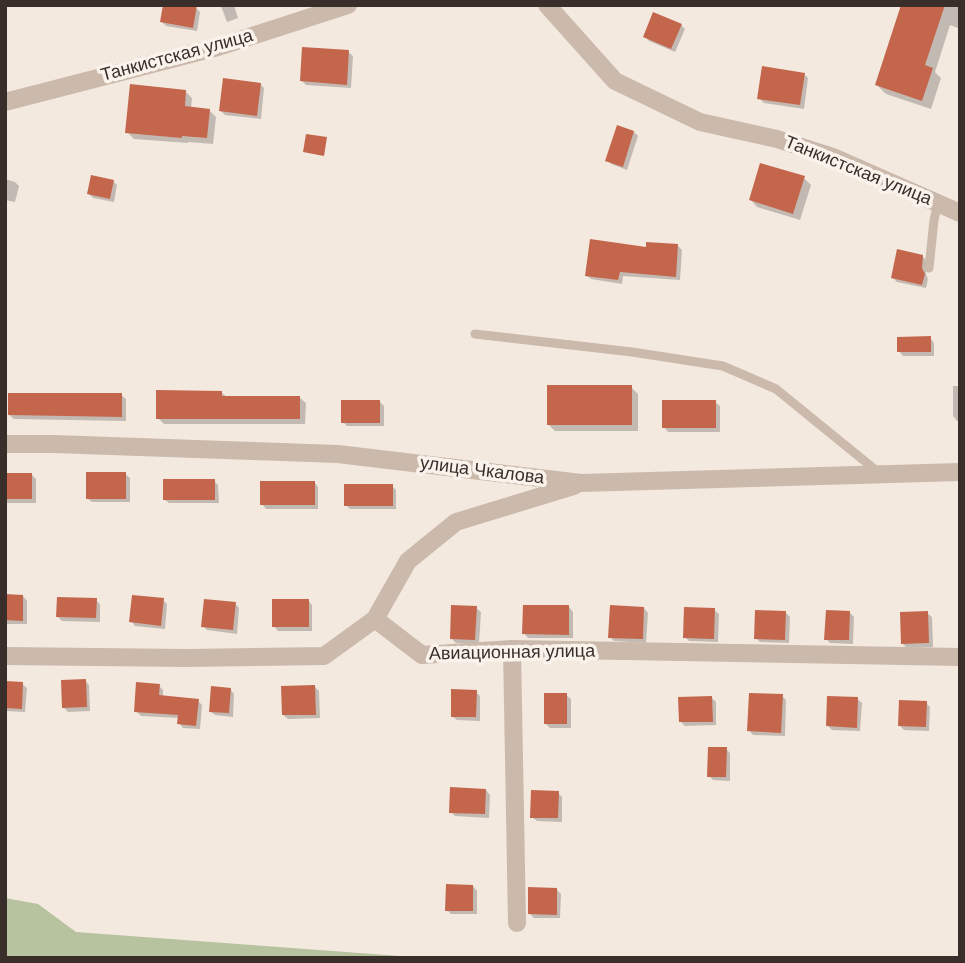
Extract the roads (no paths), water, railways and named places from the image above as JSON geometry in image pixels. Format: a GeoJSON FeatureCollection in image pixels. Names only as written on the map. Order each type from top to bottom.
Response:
{"type":"FeatureCollection","features":[{"type":"Feature","properties":{"kind":"street","name":"Танкистская улица"},"geometry":{"type":"LineString","coordinates":[[5,102],[218,47],[348,5]]}},
{"type":"Feature","properties":{"kind":"street","name":"Танкистская улица"},"geometry":{"type":"LineString","coordinates":[[547,5],[615,81],[700,122],[777,139],[832,157],[960,213]]}},
{"type":"Feature","properties":{"kind":"street","name":"улица Чкалова"},"geometry":{"type":"LineString","coordinates":[[5,444],[338,454],[581,483],[960,472]]}},
{"type":"Feature","properties":{"kind":"street"},"geometry":{"type":"LineString","coordinates":[[5,656],[186,659],[324,656],[374,619],[408,561],[456,522],[581,483]]}},
{"type":"Feature","properties":{"kind":"street","name":"Авиационная улица"},"geometry":{"type":"LineString","coordinates":[[374,619],[422,655],[512,649],[960,657]]}},
{"type":"Feature","properties":{"kind":"street"},"geometry":{"type":"LineString","coordinates":[[512,649],[517,923]]}},
{"type":"Feature","properties":{"kind":"lane"},"geometry":{"type":"LineString","coordinates":[[929,268],[938,203]]}},
{"type":"Feature","properties":{"kind":"lane"},"geometry":{"type":"LineString","coordinates":[[475,334],[632,352],[723,366],[776,389],[880,474]]}}]}
